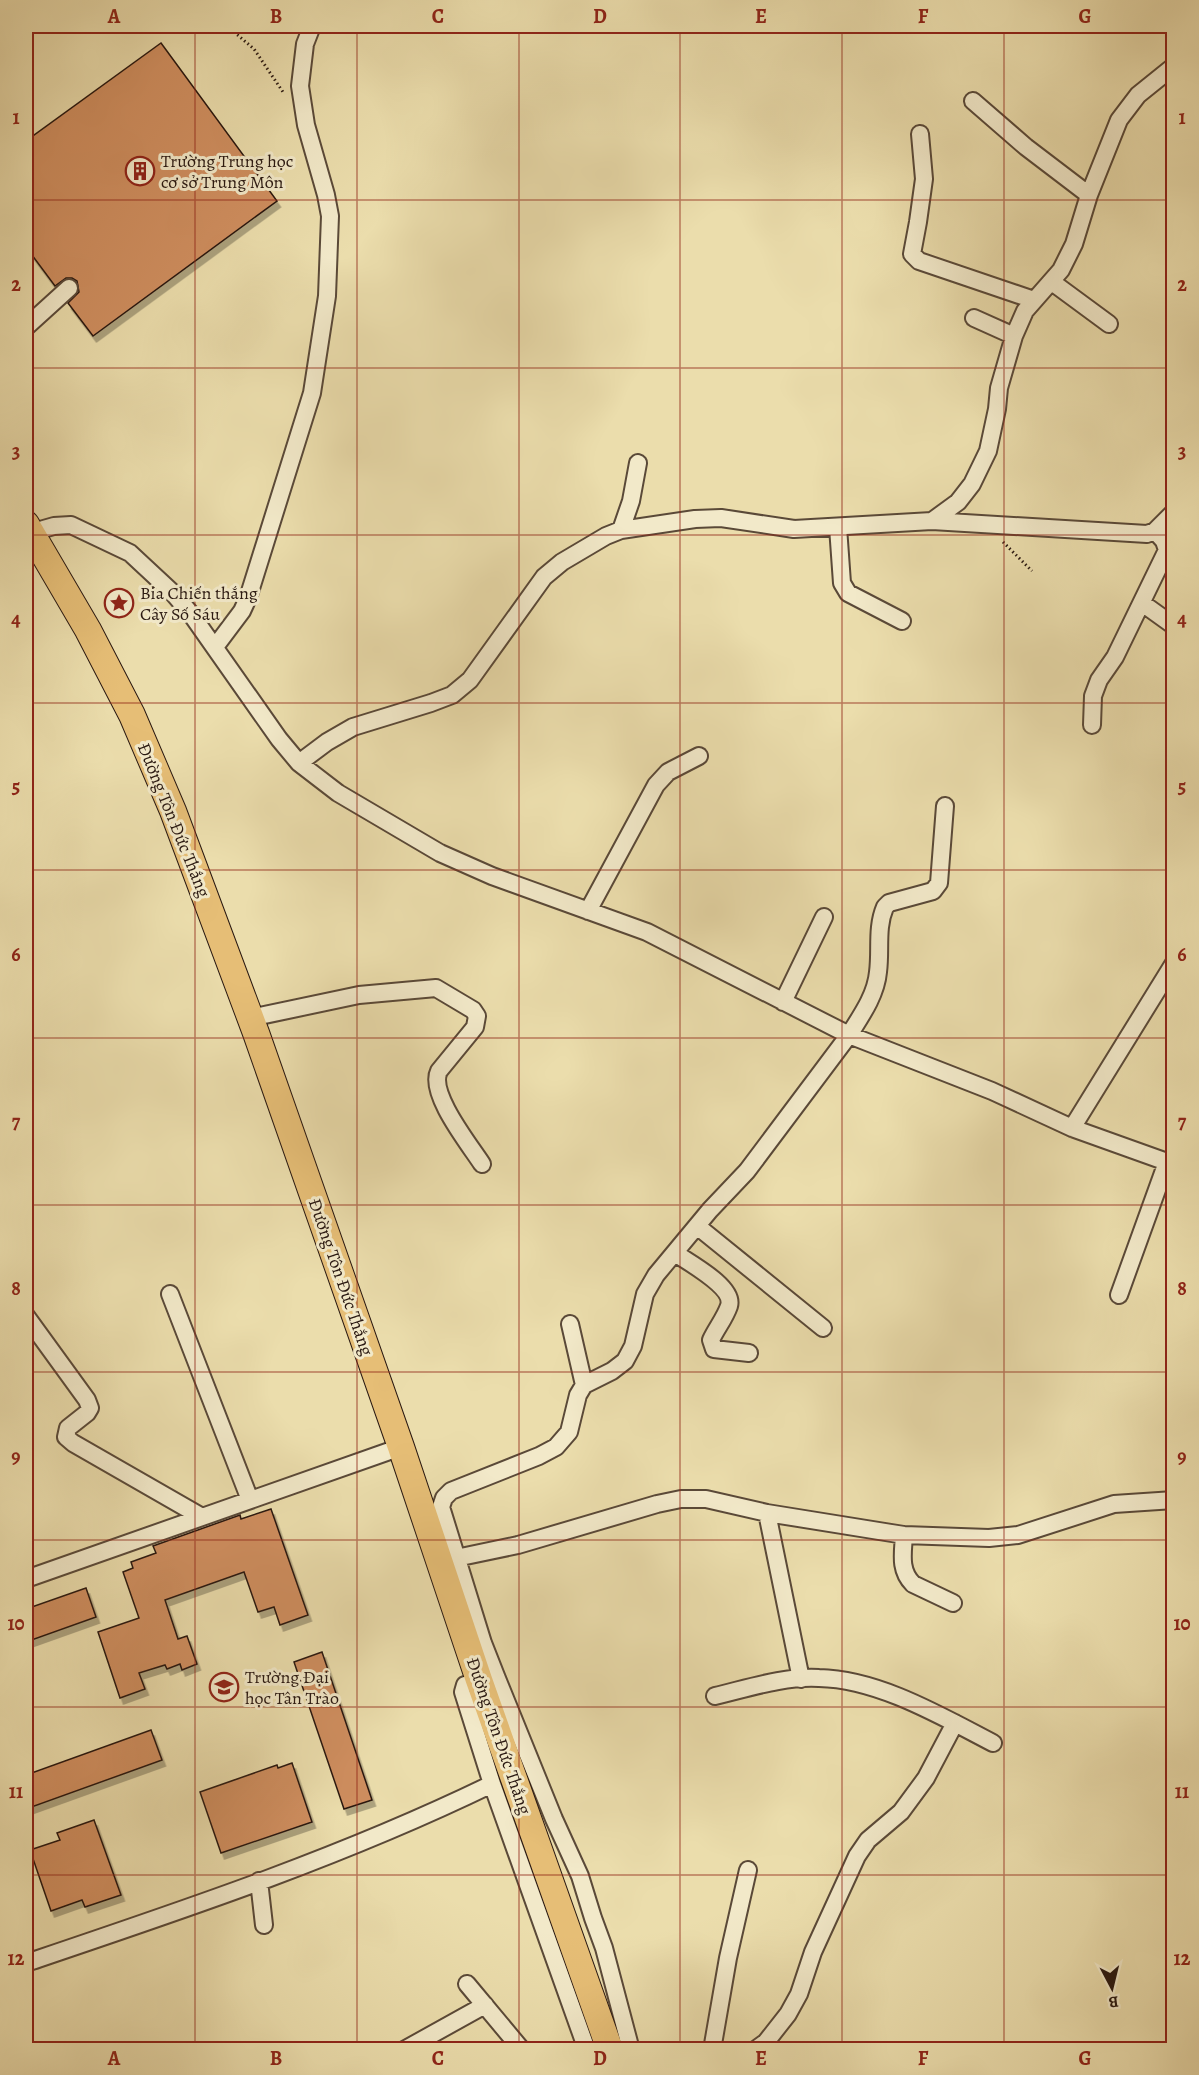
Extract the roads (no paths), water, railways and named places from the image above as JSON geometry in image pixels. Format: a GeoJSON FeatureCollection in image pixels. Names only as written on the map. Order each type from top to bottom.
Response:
{"type":"FeatureCollection","features":[{"type":"Feature","properties":{"kind":"highway","name":"Đường Tôn Đức Thắng"},"geometry":{"type":"LineString","coordinates":[[27,530],[88,630],[132,715],[173,812],[250,1017],[401,1447],[487,1678],[610,2049]]}},
{"type":"Feature","properties":{"kind":"street"},"geometry":{"type":"LineString","coordinates":[[215,647],[242,611],[248,598],[312,393],[324,318],[330,216],[306,125],[300,86],[305,44],[312,26]]}},
{"type":"Feature","properties":{"kind":"street"},"geometry":{"type":"LineString","coordinates":[[932,521],[958,502],[972,484],[988,451],[999,388],[1014,336],[1026,311],[1061,270],[1074,244],[1089,195],[1119,120],[1138,95],[1173,66]]}},
{"type":"Feature","properties":{"kind":"street"},"geometry":{"type":"LineString","coordinates":[[973,101],[1026,147],[1089,195]]}},
{"type":"Feature","properties":{"kind":"street"},"geometry":{"type":"LineString","coordinates":[[920,134],[924,179],[912,254],[919,261],[1034,300]]}},
{"type":"Feature","properties":{"kind":"street"},"geometry":{"type":"LineString","coordinates":[[1052,282],[1109,324]]}},
{"type":"Feature","properties":{"kind":"street"},"geometry":{"type":"LineString","coordinates":[[26,327],[69,288]]}},
{"type":"Feature","properties":{"kind":"street"},"geometry":{"type":"LineString","coordinates":[[974,318],[1014,336]]}},
{"type":"Feature","properties":{"kind":"street"},"geometry":{"type":"LineString","coordinates":[[621,530],[631,501],[638,463]]}},
{"type":"Feature","properties":{"kind":"street"},"geometry":{"type":"LineString","coordinates":[[299,763],[327,742],[353,727],[431,704],[452,695],[470,680],[544,577],[562,562],[606,536],[621,530],[712,518],[794,528],[932,521],[1147,534],[1155,531],[1173,512]]}},
{"type":"Feature","properties":{"kind":"street"},"geometry":{"type":"LineString","coordinates":[[27,530],[71,525],[130,553],[173,593],[191,614],[279,739],[299,763],[338,793],[440,853],[492,876],[647,932],[849,1035],[992,1091],[1072,1128],[1170,1164],[1119,1295]]}},
{"type":"Feature","properties":{"kind":"street"},"geometry":{"type":"LineString","coordinates":[[838,527],[842,583],[848,594],[902,621]]}},
{"type":"Feature","properties":{"kind":"street"},"geometry":{"type":"LineString","coordinates":[[1092,724],[1093,696],[1099,680],[1114,657],[1167,550],[1164,541],[1155,531]]}},
{"type":"Feature","properties":{"kind":"street"},"geometry":{"type":"LineString","coordinates":[[1142,603],[1173,626]]}},
{"type":"Feature","properties":{"kind":"street"},"geometry":{"type":"LineString","coordinates":[[588,911],[609,868],[636,824],[656,785],[668,772],[699,756]]}},
{"type":"Feature","properties":{"kind":"street"},"geometry":{"type":"LineString","coordinates":[[632,2049],[604,1948],[586,1920],[580,1876],[487,1678],[441,1507],[444,1498],[451,1491],[556,1447],[569,1432],[578,1395],[584,1385],[612,1371],[625,1361],[633,1346],[645,1294],[656,1275],[747,1171],[863,1013],[876,986],[878,941],[885,907],[889,903],[933,891],[939,884],[945,806]]}},
{"type":"Feature","properties":{"kind":"street"},"geometry":{"type":"LineString","coordinates":[[783,1002],[824,917]]}},
{"type":"Feature","properties":{"kind":"street"},"geometry":{"type":"LineString","coordinates":[[1072,1128],[1173,963]]}},
{"type":"Feature","properties":{"kind":"street"},"geometry":{"type":"LineString","coordinates":[[250,1017],[359,995],[436,988],[473,1010],[477,1016],[475,1027],[439,1071],[436,1078],[437,1088],[448,1112],[482,1164]]}},
{"type":"Feature","properties":{"kind":"street"},"geometry":{"type":"LineString","coordinates":[[697,1226],[823,1328]]}},
{"type":"Feature","properties":{"kind":"street"},"geometry":{"type":"LineString","coordinates":[[675,1253],[717,1282],[730,1299],[711,1340],[714,1349],[749,1353]]}},
{"type":"Feature","properties":{"kind":"street"},"geometry":{"type":"LineString","coordinates":[[170,1294],[249,1500]]}},
{"type":"Feature","properties":{"kind":"street"},"geometry":{"type":"LineString","coordinates":[[26,1317],[87,1400],[90,1408],[68,1428],[66,1437],[202,1517]]}},
{"type":"Feature","properties":{"kind":"street"},"geometry":{"type":"LineString","coordinates":[[570,1324],[584,1385]]}},
{"type":"Feature","properties":{"kind":"street"},"geometry":{"type":"LineString","coordinates":[[26,1579],[401,1447]]}},
{"type":"Feature","properties":{"kind":"street"},"geometry":{"type":"LineString","coordinates":[[456,1558],[518,1545],[681,1499],[706,1499],[767,1513],[904,1535],[989,1538],[1017,1535],[1114,1504],[1173,1500]]}},
{"type":"Feature","properties":{"kind":"street"},"geometry":{"type":"LineString","coordinates":[[767,1513],[801,1679]]}},
{"type":"Feature","properties":{"kind":"street"},"geometry":{"type":"LineString","coordinates":[[904,1535],[903,1565],[908,1579],[913,1584],[953,1603]]}},
{"type":"Feature","properties":{"kind":"street"},"geometry":{"type":"LineString","coordinates":[[487,1678],[465,1685],[463,1692],[492,1784],[549,1931],[587,2049]]}},
{"type":"Feature","properties":{"kind":"street"},"geometry":{"type":"LineString","coordinates":[[715,1696],[783,1680],[819,1678],[861,1684],[900,1698],[993,1743]]}},
{"type":"Feature","properties":{"kind":"street"},"geometry":{"type":"LineString","coordinates":[[755,2049],[766,2042],[794,2004],[813,1952],[845,1887],[857,1856],[868,1840],[901,1812],[920,1787],[955,1723]]}},
{"type":"Feature","properties":{"kind":"street"},"geometry":{"type":"LineString","coordinates":[[26,1963],[187,1909],[342,1850],[492,1784]]}},
{"type":"Feature","properties":{"kind":"street"},"geometry":{"type":"LineString","coordinates":[[712,2049],[728,1958],[748,1870]]}},
{"type":"Feature","properties":{"kind":"street"},"geometry":{"type":"LineString","coordinates":[[259,1881],[264,1925]]}},
{"type":"Feature","properties":{"kind":"street"},"geometry":{"type":"LineString","coordinates":[[467,1984],[522,2049]]}},
{"type":"Feature","properties":{"kind":"street"},"geometry":{"type":"LineString","coordinates":[[404,2049],[485,2005]]}},
{"type":"Feature","properties":{"kind":"place","name":"Trường Trung học cơ sở Trung Môn"},"geometry":{"type":"Point","coordinates":[140,171]}},
{"type":"Feature","properties":{"kind":"place","name":"Bia Chiến thắng Cây Số Sáu"},"geometry":{"type":"Point","coordinates":[119,603]}},
{"type":"Feature","properties":{"kind":"place","name":"Trường Đại học Tân Trào"},"geometry":{"type":"Point","coordinates":[224,1687]}}]}
